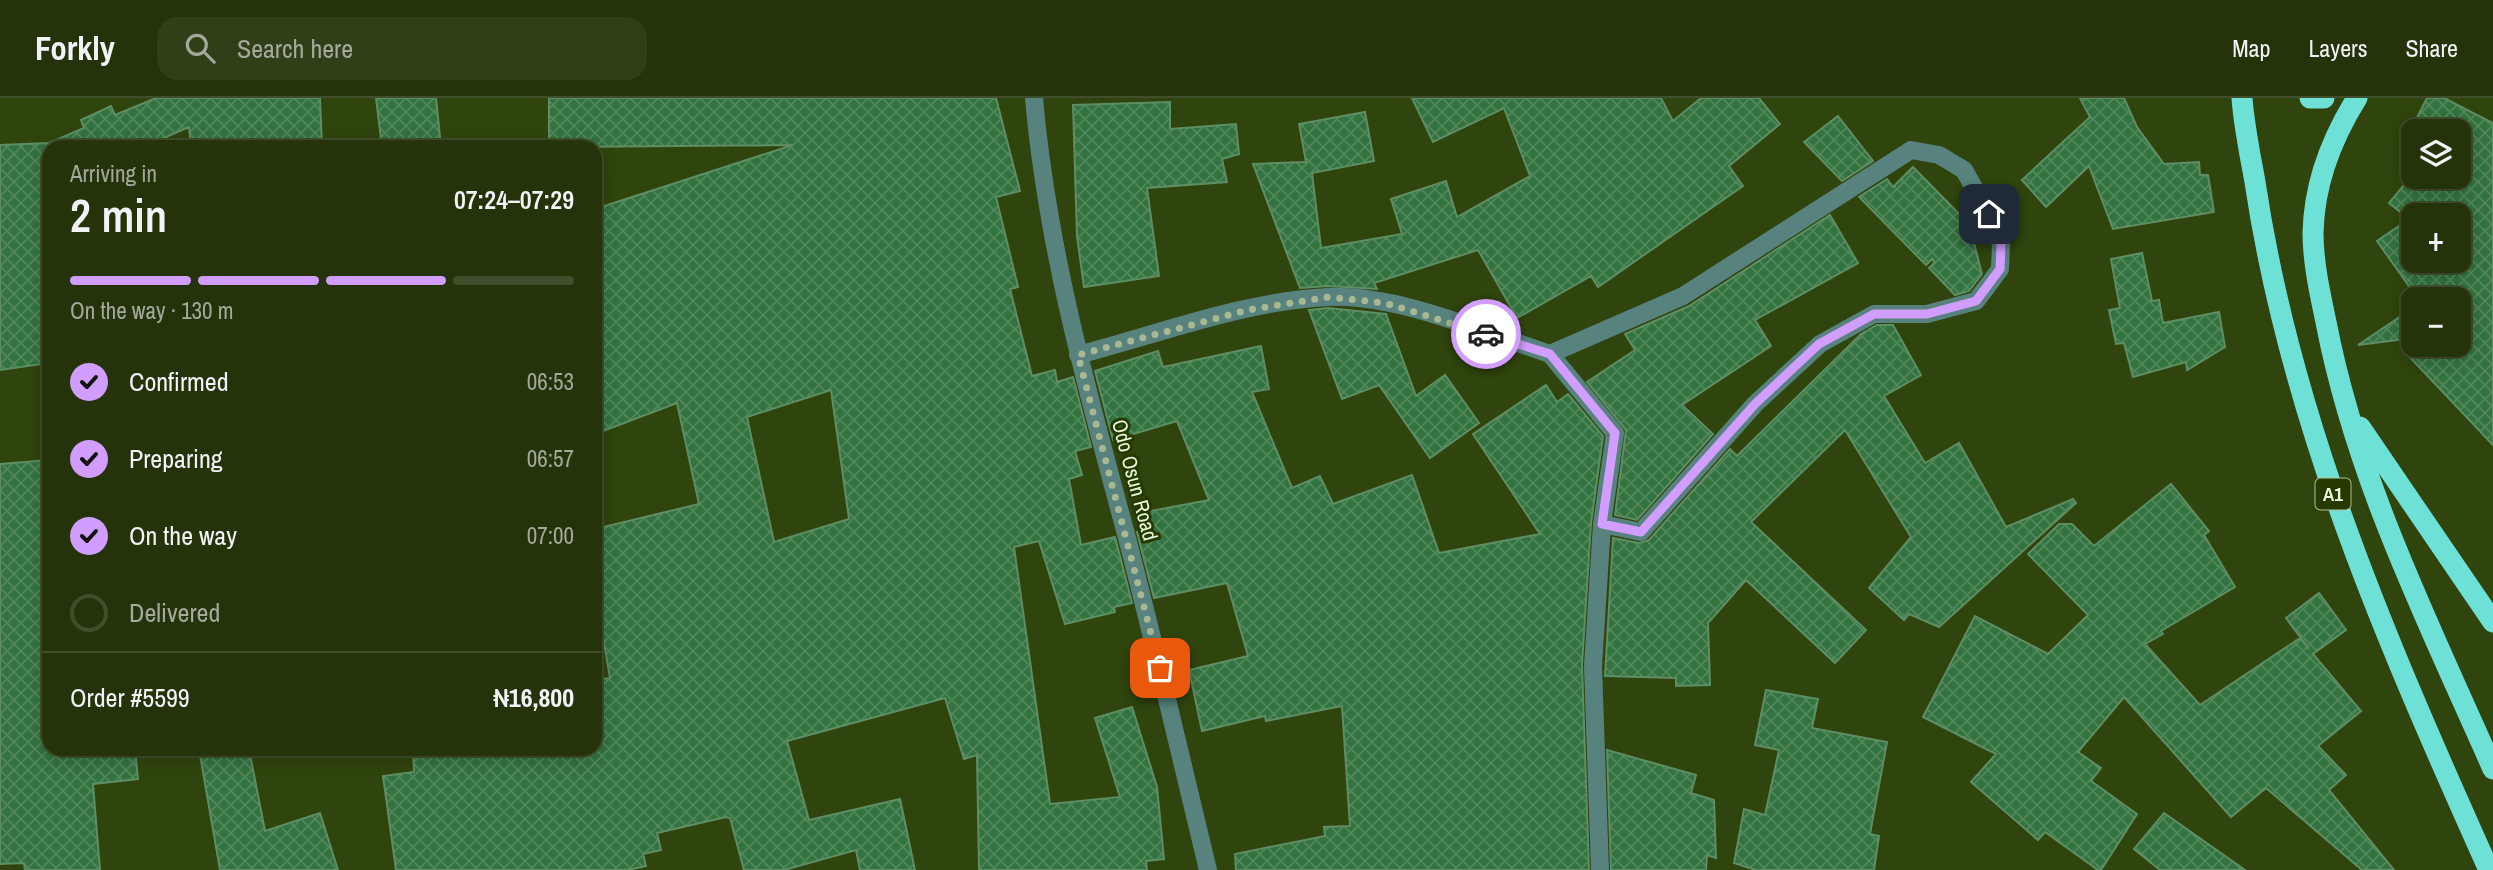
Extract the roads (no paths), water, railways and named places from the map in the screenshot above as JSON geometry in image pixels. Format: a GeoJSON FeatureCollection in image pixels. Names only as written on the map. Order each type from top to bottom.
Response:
{"type":"FeatureCollection","features":[{"type":"Feature","properties":{"kind":"highway","name":"A1"},"geometry":{"type":"LineString","coordinates":[[2242,98],[2262,236],[2300,389],[2341,520],[2394,658],[2489,870]]}},
{"type":"Feature","properties":{"kind":"highway"},"geometry":{"type":"LineString","coordinates":[[2310,98],[2324,98]]}},
{"type":"Feature","properties":{"kind":"highway","name":"A1"},"geometry":{"type":"LineString","coordinates":[[2357,98],[2340,126],[2320,181],[2313,233],[2337,380],[2388,530],[2493,769]]}},
{"type":"Feature","properties":{"kind":"highway"},"geometry":{"type":"LineString","coordinates":[[2300,389],[2337,380]]}},
{"type":"Feature","properties":{"kind":"highway","name":"A1"},"geometry":{"type":"LineString","coordinates":[[2343,401],[2493,622]]}},
{"type":"Feature","properties":{"kind":"street","name":"Odo Osun Road"},"geometry":{"type":"LineString","coordinates":[[1034,98],[1053,247],[1078,355],[1154,643],[1208,870]]}},
{"type":"Feature","properties":{"kind":"street"},"geometry":{"type":"LineString","coordinates":[[1550,354],[1683,296],[1911,150],[1939,155],[1964,170],[1989,214],[2001,244],[2000,269],[1976,301],[1927,314],[1874,314],[1819,344],[1755,404],[1641,532],[1602,524]]}},
{"type":"Feature","properties":{"kind":"street"},"geometry":{"type":"LineString","coordinates":[[1078,355],[1248,310],[1328,297],[1385,303],[1550,354],[1615,433],[1602,524],[1593,666],[1600,870]]}}]}
